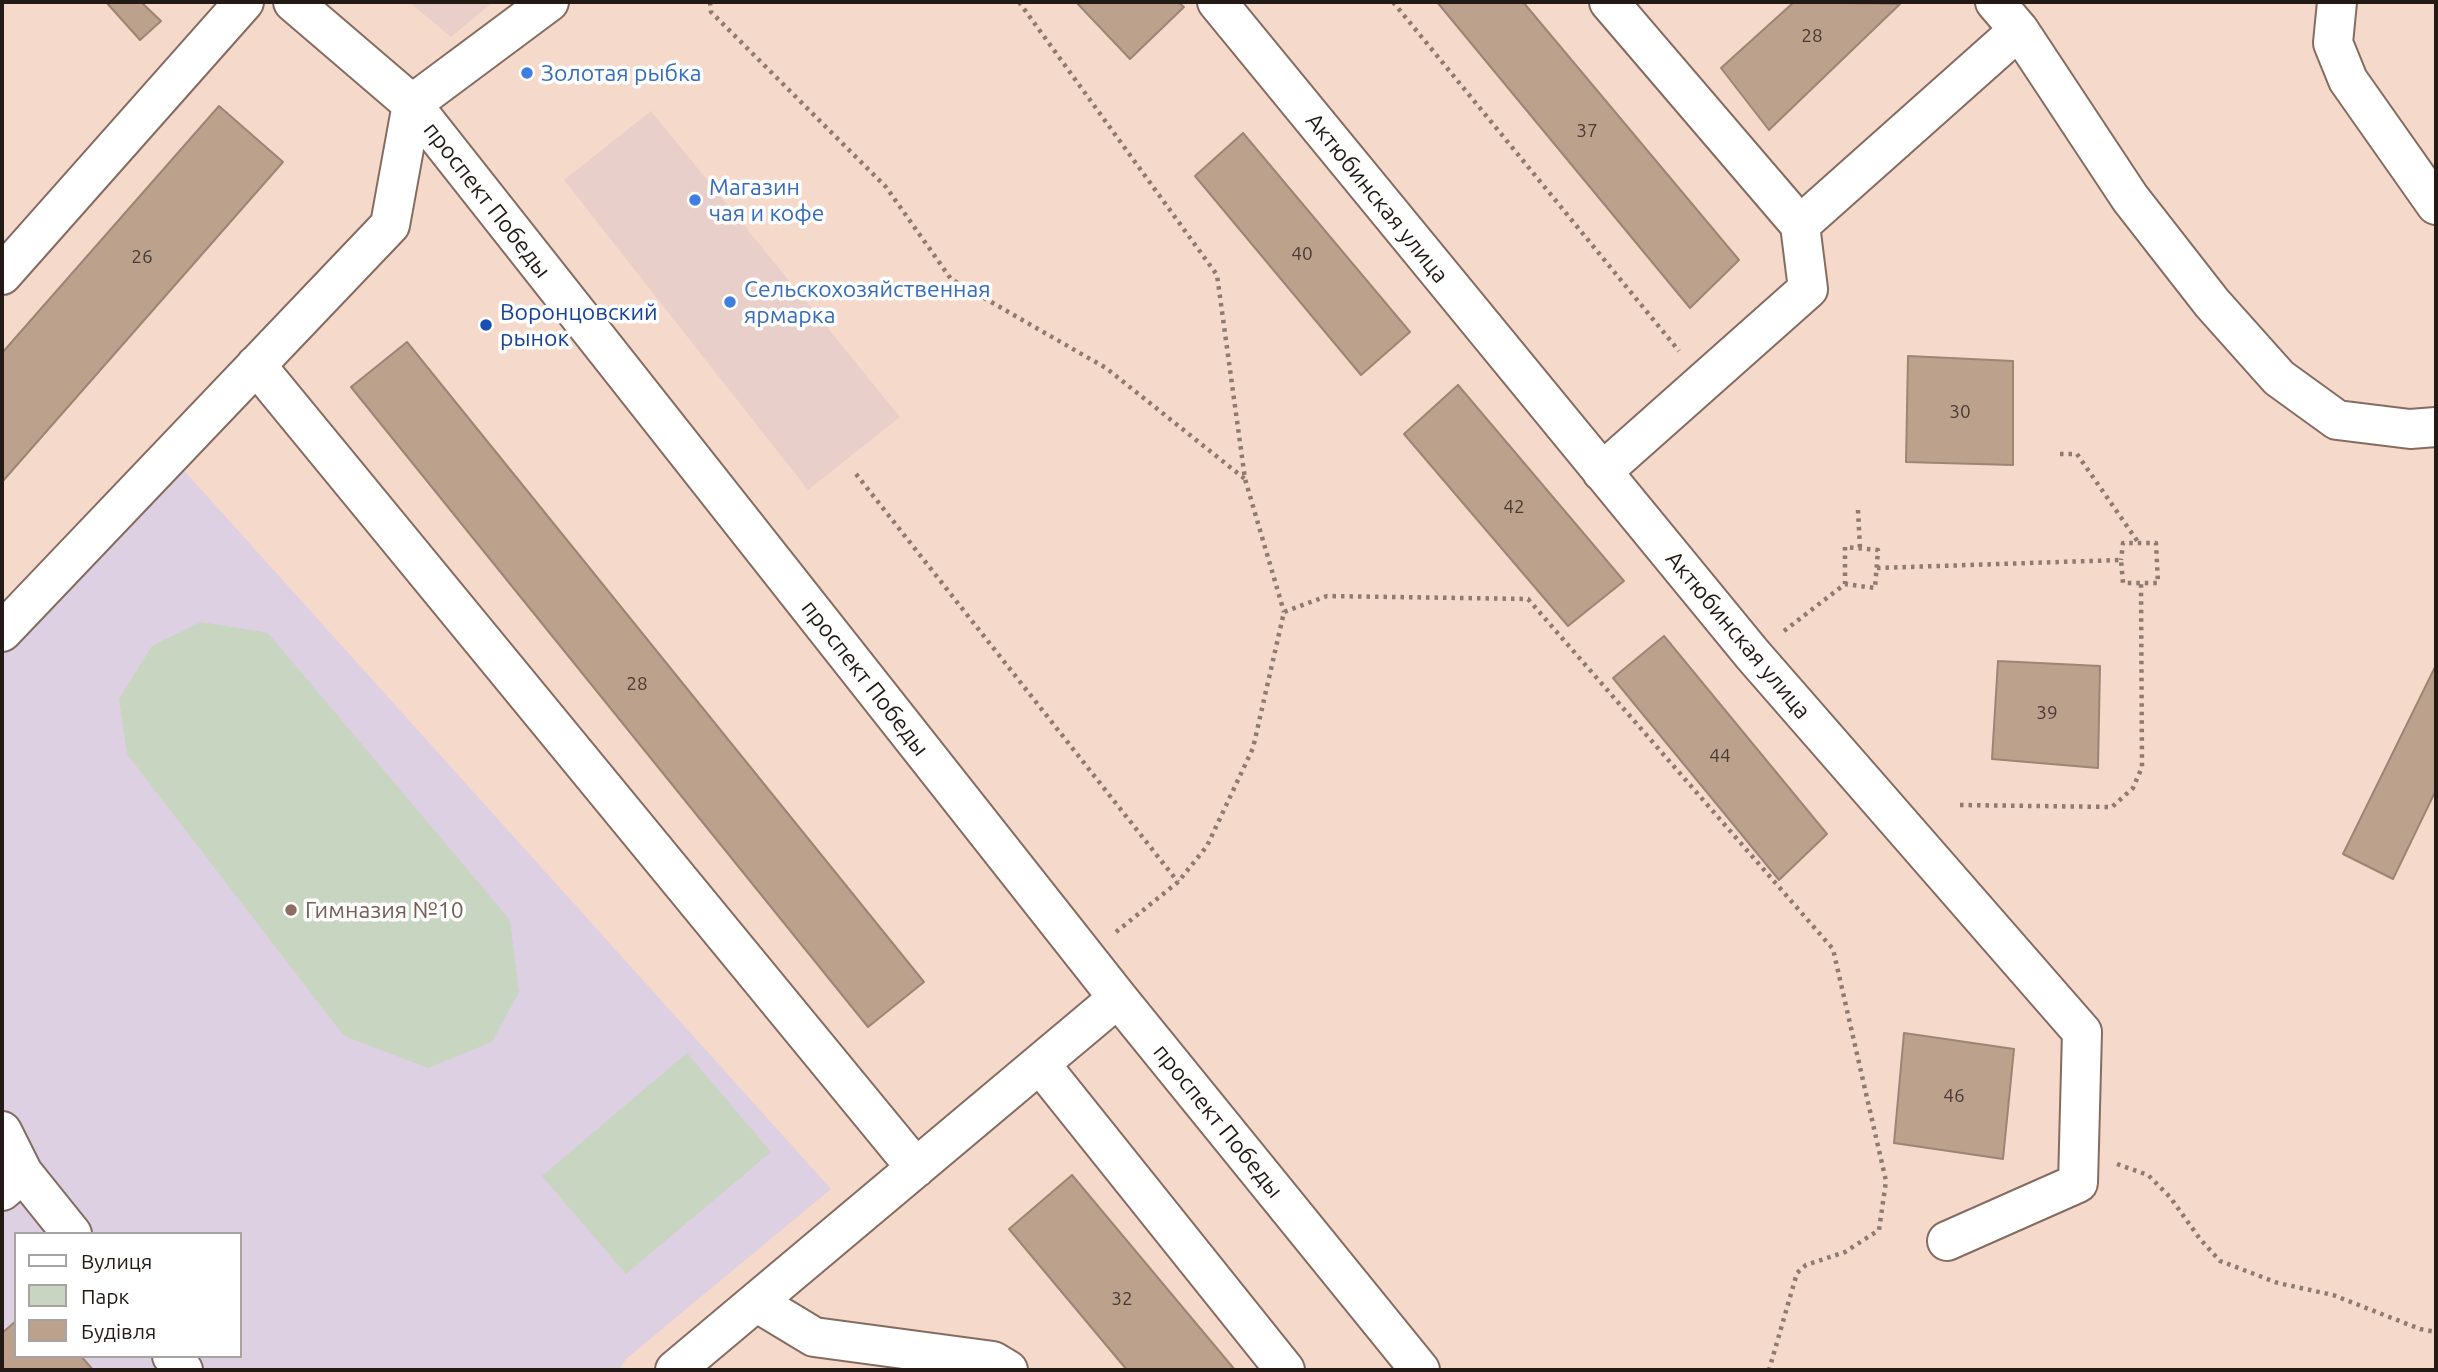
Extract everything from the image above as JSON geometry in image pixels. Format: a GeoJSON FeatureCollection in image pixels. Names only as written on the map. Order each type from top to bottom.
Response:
{"type":"FeatureCollection","features":[{"type":"Feature","properties":{"kind":"street"},"geometry":{"type":"LineString","coordinates":[[2,275],[244,2]]}},
{"type":"Feature","properties":{"kind":"street","name":"проспект Победы"},"geometry":{"type":"LineString","coordinates":[[293,2],[412,104],[1085,957],[1420,1370]]}},
{"type":"Feature","properties":{"kind":"street"},"geometry":{"type":"LineString","coordinates":[[2,632],[390,225],[412,104],[549,2]]}},
{"type":"Feature","properties":{"kind":"street","name":"Актюбинская улица"},"geometry":{"type":"LineString","coordinates":[[1217,2],[1753,655],[2082,1032],[2081,1150],[2078,1183],[1947,1241]]}},
{"type":"Feature","properties":{"kind":"street"},"geometry":{"type":"LineString","coordinates":[[1602,471],[1808,289],[1800,225],[1609,2]]}},
{"type":"Feature","properties":{"kind":"street"},"geometry":{"type":"LineString","coordinates":[[2337,2],[2333,43],[2348,80],[2436,205]]}},
{"type":"Feature","properties":{"kind":"street"},"geometry":{"type":"LineString","coordinates":[[1800,225],[2007,16],[2130,198],[2212,303],[2279,378],[2337,420],[2410,429],[2436,427]]}},
{"type":"Feature","properties":{"kind":"street"},"geometry":{"type":"LineString","coordinates":[[256,365],[916,1168]]}},
{"type":"Feature","properties":{"kind":"street"},"geometry":{"type":"LineString","coordinates":[[675,1370],[1118,998]]}},
{"type":"Feature","properties":{"kind":"street"},"geometry":{"type":"LineString","coordinates":[[1040,1064],[1285,1370]]}},
{"type":"Feature","properties":{"kind":"street"},"geometry":{"type":"LineString","coordinates":[[2,1131],[12,1182],[70,1232]]}},
{"type":"Feature","properties":{"kind":"street"},"geometry":{"type":"LineString","coordinates":[[756,1302],[814,1337],[993,1361],[1008,1370]]}},
{"type":"Feature","properties":{"kind":"path"},"geometry":{"type":"LineString","coordinates":[[710,2],[711,12],[886,187],[951,279],[1107,368],[1245,478]]}},
{"type":"Feature","properties":{"kind":"path"},"geometry":{"type":"LineString","coordinates":[[1019,2],[1217,275],[1245,478],[1284,612],[1253,748],[1207,846],[1178,882],[1085,957]]}},
{"type":"Feature","properties":{"kind":"path"},"geometry":{"type":"LineString","coordinates":[[1393,2],[1704,381]]}},
{"type":"Feature","properties":{"kind":"path"},"geometry":{"type":"LineString","coordinates":[[2060,454],[2077,454],[2138,543]]}},
{"type":"Feature","properties":{"kind":"path"},"geometry":{"type":"LineString","coordinates":[[856,474],[1178,882]]}},
{"type":"Feature","properties":{"kind":"path"},"geometry":{"type":"LineString","coordinates":[[1858,510],[1860,548]]}},
{"type":"Feature","properties":{"kind":"path"},"geometry":{"type":"LineString","coordinates":[[2123,543],[2138,543],[2155,543],[2158,583],[2123,583],[2123,543]]}},
{"type":"Feature","properties":{"kind":"path"},"geometry":{"type":"LineString","coordinates":[[1753,655],[1845,584],[1875,588],[1878,550],[1845,547],[1845,584]]}},
{"type":"Feature","properties":{"kind":"path"},"geometry":{"type":"LineString","coordinates":[[1877,568],[2122,560]]}},
{"type":"Feature","properties":{"kind":"path"},"geometry":{"type":"LineString","coordinates":[[1960,804],[2112,807],[2133,788],[2142,767],[2141,583]]}},
{"type":"Feature","properties":{"kind":"path"},"geometry":{"type":"LineString","coordinates":[[1284,612],[1327,596],[1528,599],[1833,949],[1885,1181],[1879,1230],[1845,1252],[1806,1265],[1797,1273],[1769,1370]]}},
{"type":"Feature","properties":{"kind":"path"},"geometry":{"type":"LineString","coordinates":[[2081,1150],[2148,1175],[2170,1197],[2200,1239],[2220,1261],[2278,1283],[2333,1295],[2420,1329],[2436,1332]]}},
{"type":"Feature","properties":{"kind":"shaded area"},"geometry":{"type":"Polygon","coordinates":[[[409,2],[493,2],[451,37],[409,2]]]}},
{"type":"Feature","properties":{"kind":"shaded area"},"geometry":{"type":"Polygon","coordinates":[[[651,111],[900,417],[808,490],[564,180],[651,111]]]}},
{"type":"Feature","properties":{"kind":"shaded area","name":"Гимназия №10"},"geometry":{"type":"Polygon","coordinates":[[[170,455],[831,1189],[626,1359],[619,1370],[2,1370],[2,632],[170,455]]]}},
{"type":"Feature","properties":{"kind":"green space"},"geometry":{"type":"Polygon","coordinates":[[[201,622],[268,633],[510,920],[519,992],[492,1042],[428,1068],[344,1036],[127,754],[119,699],[152,646],[201,622]]]}},
{"type":"Feature","properties":{"kind":"green space"},"geometry":{"type":"Polygon","coordinates":[[[687,1053],[771,1152],[626,1274],[542,1176],[687,1053]]]}},
{"type":"Feature","properties":{"kind":"building"},"geometry":{"type":"Polygon","coordinates":[[[106,2],[141,2],[161,21],[140,40],[106,2]]]}},
{"type":"Feature","properties":{"kind":"building"},"geometry":{"type":"Polygon","coordinates":[[[1076,2],[1178,2],[1184,7],[1130,59],[1076,2]]]}},
{"type":"Feature","properties":{"kind":"building"},"geometry":{"type":"Polygon","coordinates":[[[1437,2],[1523,2],[1739,260],[1690,308],[1437,2]]]}},
{"type":"Feature","properties":{"kind":"building"},"geometry":{"type":"Polygon","coordinates":[[[1794,2],[1900,4],[1769,130],[1721,68],[1794,2]]]}},
{"type":"Feature","properties":{"kind":"building"},"geometry":{"type":"Polygon","coordinates":[[[219,106],[283,162],[2,482],[2,353],[219,106]]]}},
{"type":"Feature","properties":{"kind":"building"},"geometry":{"type":"Polygon","coordinates":[[[1243,133],[1410,332],[1361,375],[1195,176],[1243,133]]]}},
{"type":"Feature","properties":{"kind":"building"},"geometry":{"type":"Polygon","coordinates":[[[407,342],[924,982],[868,1027],[351,387],[407,342]]]}},
{"type":"Feature","properties":{"kind":"building"},"geometry":{"type":"Polygon","coordinates":[[[1908,356],[2013,361],[2013,465],[1906,462],[1908,356]]]}},
{"type":"Feature","properties":{"kind":"building"},"geometry":{"type":"Polygon","coordinates":[[[1458,385],[1624,581],[1568,626],[1404,434],[1458,385]]]}},
{"type":"Feature","properties":{"kind":"building"},"geometry":{"type":"Polygon","coordinates":[[[1664,636],[1827,834],[1779,880],[1613,678],[1664,636]]]}},
{"type":"Feature","properties":{"kind":"building"},"geometry":{"type":"Polygon","coordinates":[[[1998,661],[2100,666],[2098,768],[1992,759],[1998,661]]]}},
{"type":"Feature","properties":{"kind":"building"},"geometry":{"type":"Polygon","coordinates":[[[2436,665],[2436,790],[2393,879],[2343,854],[2436,665]]]}},
{"type":"Feature","properties":{"kind":"building"},"geometry":{"type":"Polygon","coordinates":[[[1904,1033],[2014,1049],[2003,1159],[1894,1143],[1904,1033]]]}},
{"type":"Feature","properties":{"kind":"building"},"geometry":{"type":"Polygon","coordinates":[[[1072,1175],[1235,1370],[1127,1370],[1009,1229],[1072,1175]]]}},
{"type":"Feature","properties":{"kind":"building"},"geometry":{"type":"Polygon","coordinates":[[[14,1323],[14,1358],[83,1358],[93,1370],[2,1370],[2,1333],[14,1323]]]}},
{"type":"Feature","properties":{"kind":"place","name":"Золотая рыбка"},"geometry":{"type":"Point","coordinates":[527,73]}},
{"type":"Feature","properties":{"kind":"place","name":"Магазин чая и кофе"},"geometry":{"type":"Point","coordinates":[695,200]}},
{"type":"Feature","properties":{"kind":"place","name":"Сельскохозяйственная ярмарка"},"geometry":{"type":"Point","coordinates":[730,302]}},
{"type":"Feature","properties":{"kind":"place","name":"Воронцовский рынок"},"geometry":{"type":"Point","coordinates":[486,325]}},
{"type":"Feature","properties":{"kind":"place","name":"Гимназия №10"},"geometry":{"type":"Point","coordinates":[291,910]}}]}
